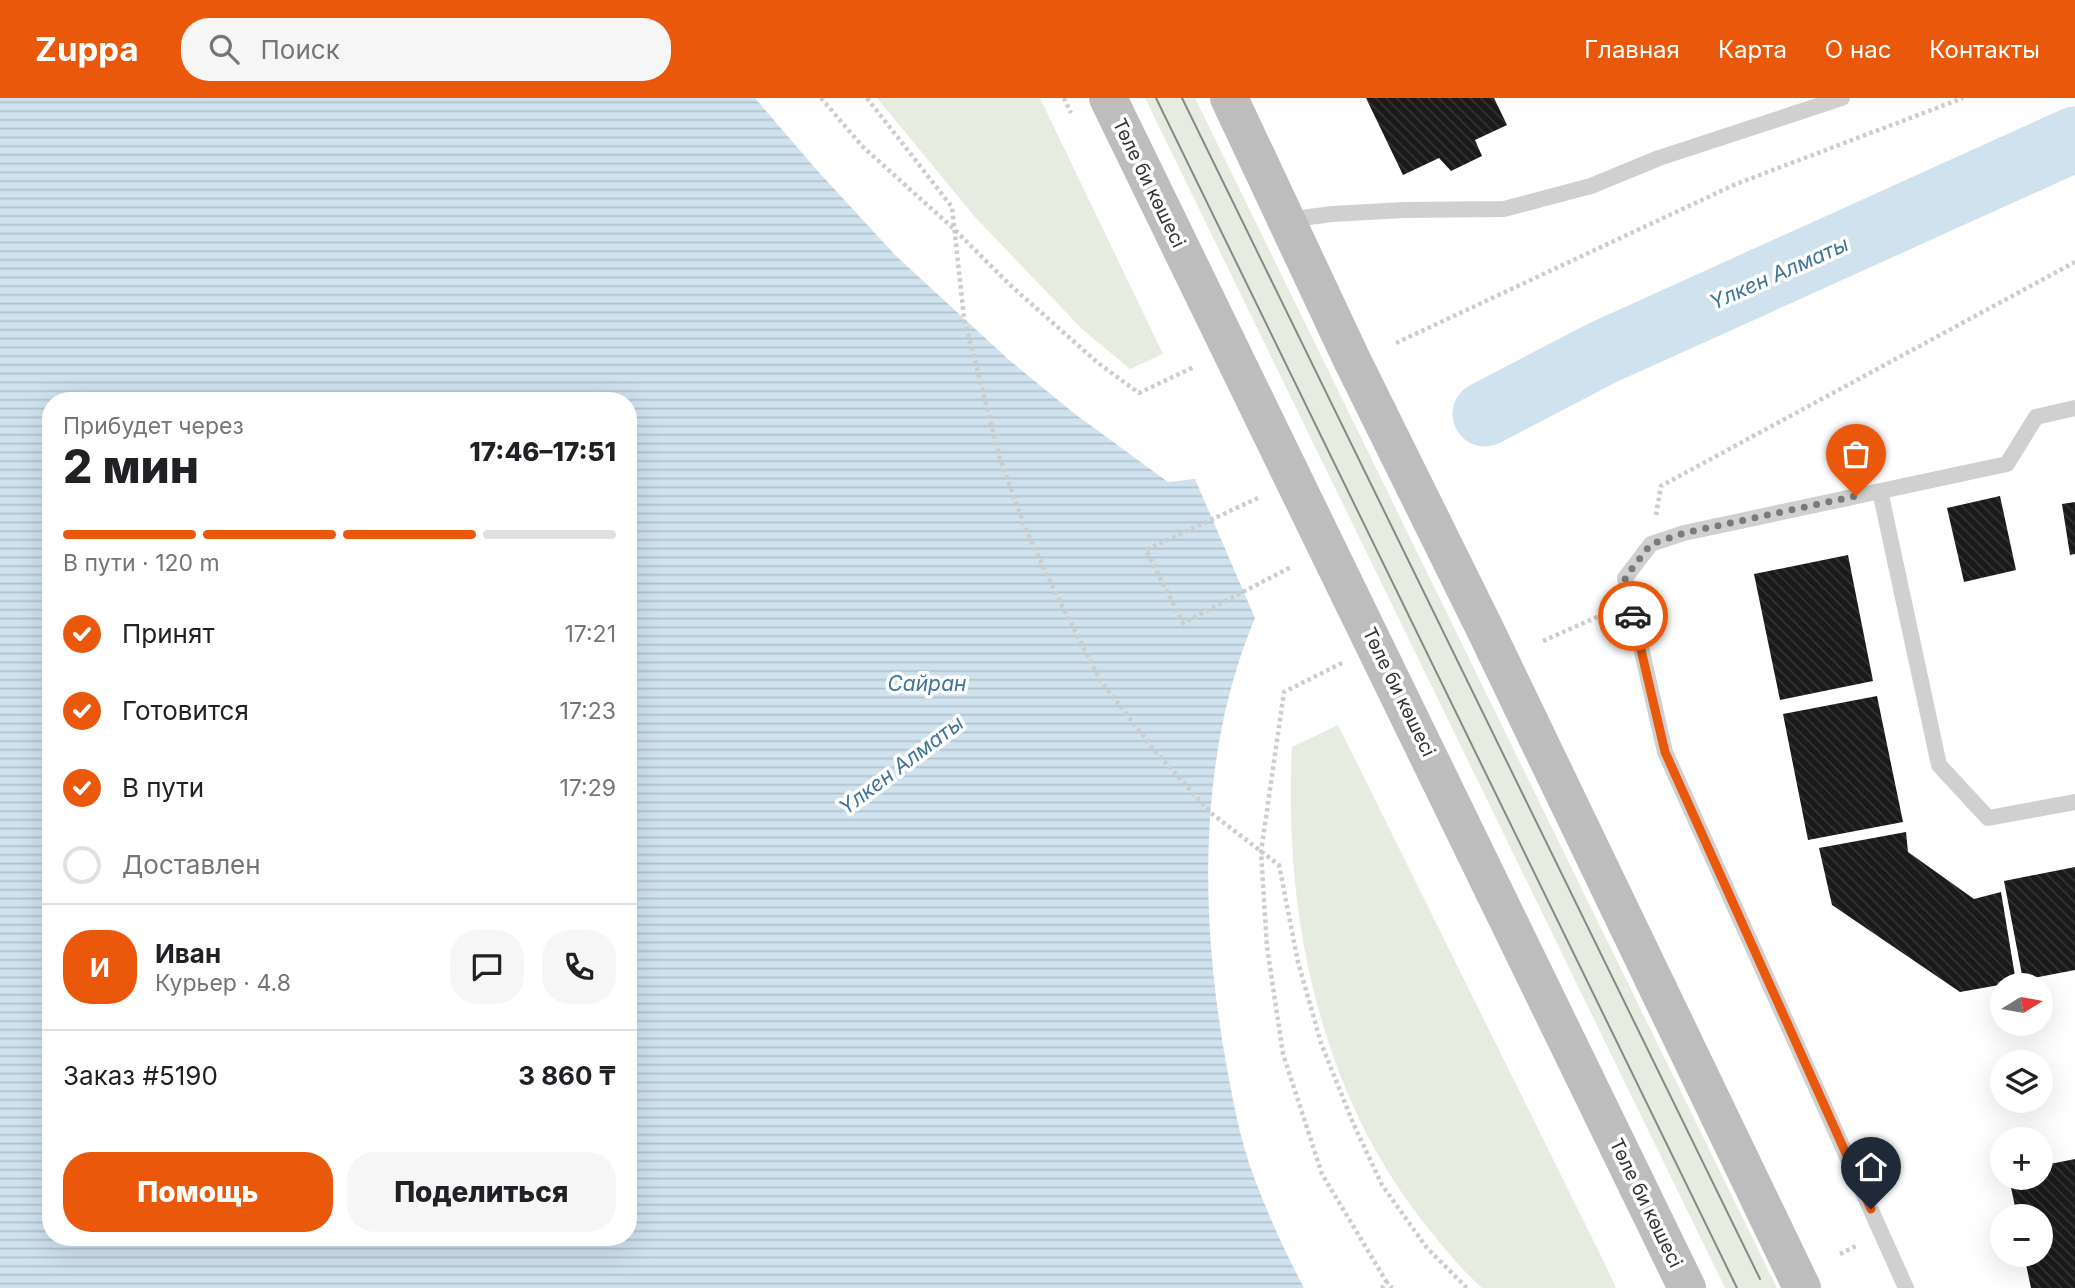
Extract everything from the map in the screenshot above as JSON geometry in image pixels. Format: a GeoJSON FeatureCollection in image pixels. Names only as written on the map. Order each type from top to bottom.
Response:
{"type":"FeatureCollection","features":[{"type":"Feature","properties":{"kind":"main road","name":"Төле би көшесі"},"geometry":{"type":"LineString","coordinates":[[1108,98],[1687,1288]]}},
{"type":"Feature","properties":{"kind":"main road"},"geometry":{"type":"LineString","coordinates":[[1230,98],[1352,360],[1484,627],[1802,1288]]}},
{"type":"Feature","properties":{"kind":"lane"},"geometry":{"type":"LineString","coordinates":[[1287,220],[1332,214],[1404,210],[1504,209],[1591,186],[1659,158],[1833,99]]}},
{"type":"Feature","properties":{"kind":"lane"},"geometry":{"type":"LineString","coordinates":[[1906,1288],[1665,752],[1625,578],[1651,544],[1684,533],[2007,464],[2036,417],[2075,408]]}},
{"type":"Feature","properties":{"kind":"lane"},"geometry":{"type":"LineString","coordinates":[[1880,491],[1939,765],[1988,818],[2075,802]]}},
{"type":"Feature","properties":{"kind":"path"},"geometry":{"type":"LineString","coordinates":[[821,98],[863,147],[953,228],[1029,302],[1098,363],[1139,394],[1194,366]]}},
{"type":"Feature","properties":{"kind":"path"},"geometry":{"type":"LineString","coordinates":[[867,98],[952,207],[964,318],[1000,459],[1026,530],[1060,603],[1100,680],[1154,750],[1211,813],[1279,865],[1298,962],[1321,1043],[1382,1185],[1427,1248],[1468,1288]]}},
{"type":"Feature","properties":{"kind":"path"},"geometry":{"type":"LineString","coordinates":[[1396,343],[1736,184],[1962,98]]}},
{"type":"Feature","properties":{"kind":"path"},"geometry":{"type":"LineString","coordinates":[[1651,544],[1661,486],[2075,262]]}},
{"type":"Feature","properties":{"kind":"path"},"geometry":{"type":"LineString","coordinates":[[1258,498],[1146,550],[1183,623],[1293,566]]}},
{"type":"Feature","properties":{"kind":"path"},"geometry":{"type":"LineString","coordinates":[[1543,641],[1630,603]]}},
{"type":"Feature","properties":{"kind":"path"},"geometry":{"type":"LineString","coordinates":[[1342,663],[1284,692],[1261,852],[1266,947],[1283,1054],[1322,1174],[1392,1288]]}},
{"type":"Feature","properties":{"kind":"path"},"geometry":{"type":"LineString","coordinates":[[1382,1288],[1386,1281]]}},
{"type":"Feature","properties":{"kind":"shaded area"},"geometry":{"type":"Polygon","coordinates":[[[877,98],[1040,98],[1163,354],[1130,369],[1082,329],[975,217],[877,98]]]}},
{"type":"Feature","properties":{"kind":"shaded area"},"geometry":{"type":"Polygon","coordinates":[[[1145,98],[1195,98],[1777,1288],[1725,1288],[1145,98]]]}},
{"type":"Feature","properties":{"kind":"shaded area"},"geometry":{"type":"Polygon","coordinates":[[[1338,725],[1616,1288],[1482,1288],[1432,1233],[1394,1181],[1362,1125],[1337,1065],[1317,1004],[1303,941],[1294,876],[1292,747],[1338,725]]]}},
{"type":"Feature","properties":{"kind":"water","name":"Сайран"},"geometry":{"type":"Polygon","coordinates":[[[0,98],[755,98],[895,255],[1009,360],[1075,414],[1168,482],[1195,479],[1255,618],[1236,671],[1222,725],[1213,781],[1208,895],[1217,1008],[1231,1091],[1245,1149],[1271,1219],[1304,1288],[0,1288],[0,98]]]}},
{"type":"Feature","properties":{"kind":"building"},"geometry":{"type":"Polygon","coordinates":[[[1366,98],[1494,98],[1507,125],[1475,140],[1482,156],[1451,171],[1439,158],[1403,175],[1366,98]]]}},
{"type":"Feature","properties":{"kind":"building"},"geometry":{"type":"Polygon","coordinates":[[[2000,496],[2016,570],[1964,582],[1947,508],[2000,496]]]}},
{"type":"Feature","properties":{"kind":"building"},"geometry":{"type":"Polygon","coordinates":[[[2075,502],[2075,554],[2070,555],[2062,504],[2075,502]]]}},
{"type":"Feature","properties":{"kind":"building"},"geometry":{"type":"Polygon","coordinates":[[[1848,555],[1873,681],[1780,700],[1754,574],[1848,555]]]}},
{"type":"Feature","properties":{"kind":"building"},"geometry":{"type":"Polygon","coordinates":[[[1877,696],[1903,822],[1808,840],[1783,714],[1877,696]]]}},
{"type":"Feature","properties":{"kind":"building"},"geometry":{"type":"Polygon","coordinates":[[[1906,832],[1908,852],[1974,899],[2001,892],[2014,973],[1990,973],[1990,987],[1960,992],[1832,905],[1819,848],[1906,832]]]}},
{"type":"Feature","properties":{"kind":"building"},"geometry":{"type":"Polygon","coordinates":[[[2075,867],[2075,970],[2053,974],[2022,973],[2004,881],[2075,867]]]}},
{"type":"Feature","properties":{"kind":"building"},"geometry":{"type":"Polygon","coordinates":[[[2075,1159],[2075,1288],[2031,1288],[2027,1267],[2053,1267],[2053,1204],[2014,1204],[2012,1190],[2053,1190],[2053,1163],[2075,1159]]]}},
{"type":"Feature","properties":{"kind":"waterway","name":"Үлкен Алматы"},"geometry":{"type":"LineString","coordinates":[[1485,414],[1602,353],[2075,139]]}},
{"type":"Feature","properties":{"kind":"tram line"},"geometry":{"type":"LineString","coordinates":[[1156,98],[1737,1288]]}},
{"type":"Feature","properties":{"kind":"tram line"},"geometry":{"type":"LineString","coordinates":[[1182,98],[1760,1279]]}},
{"type":"Feature","properties":{"kind":"way so far"},"geometry":{"type":"LineString","coordinates":[[1633,616],[1625,578],[1651,544],[1684,533],[1856,496]]}},
{"type":"Feature","properties":{"kind":"route"},"geometry":{"type":"LineString","coordinates":[[1633,616],[1665,752],[1871,1209]]}}]}
